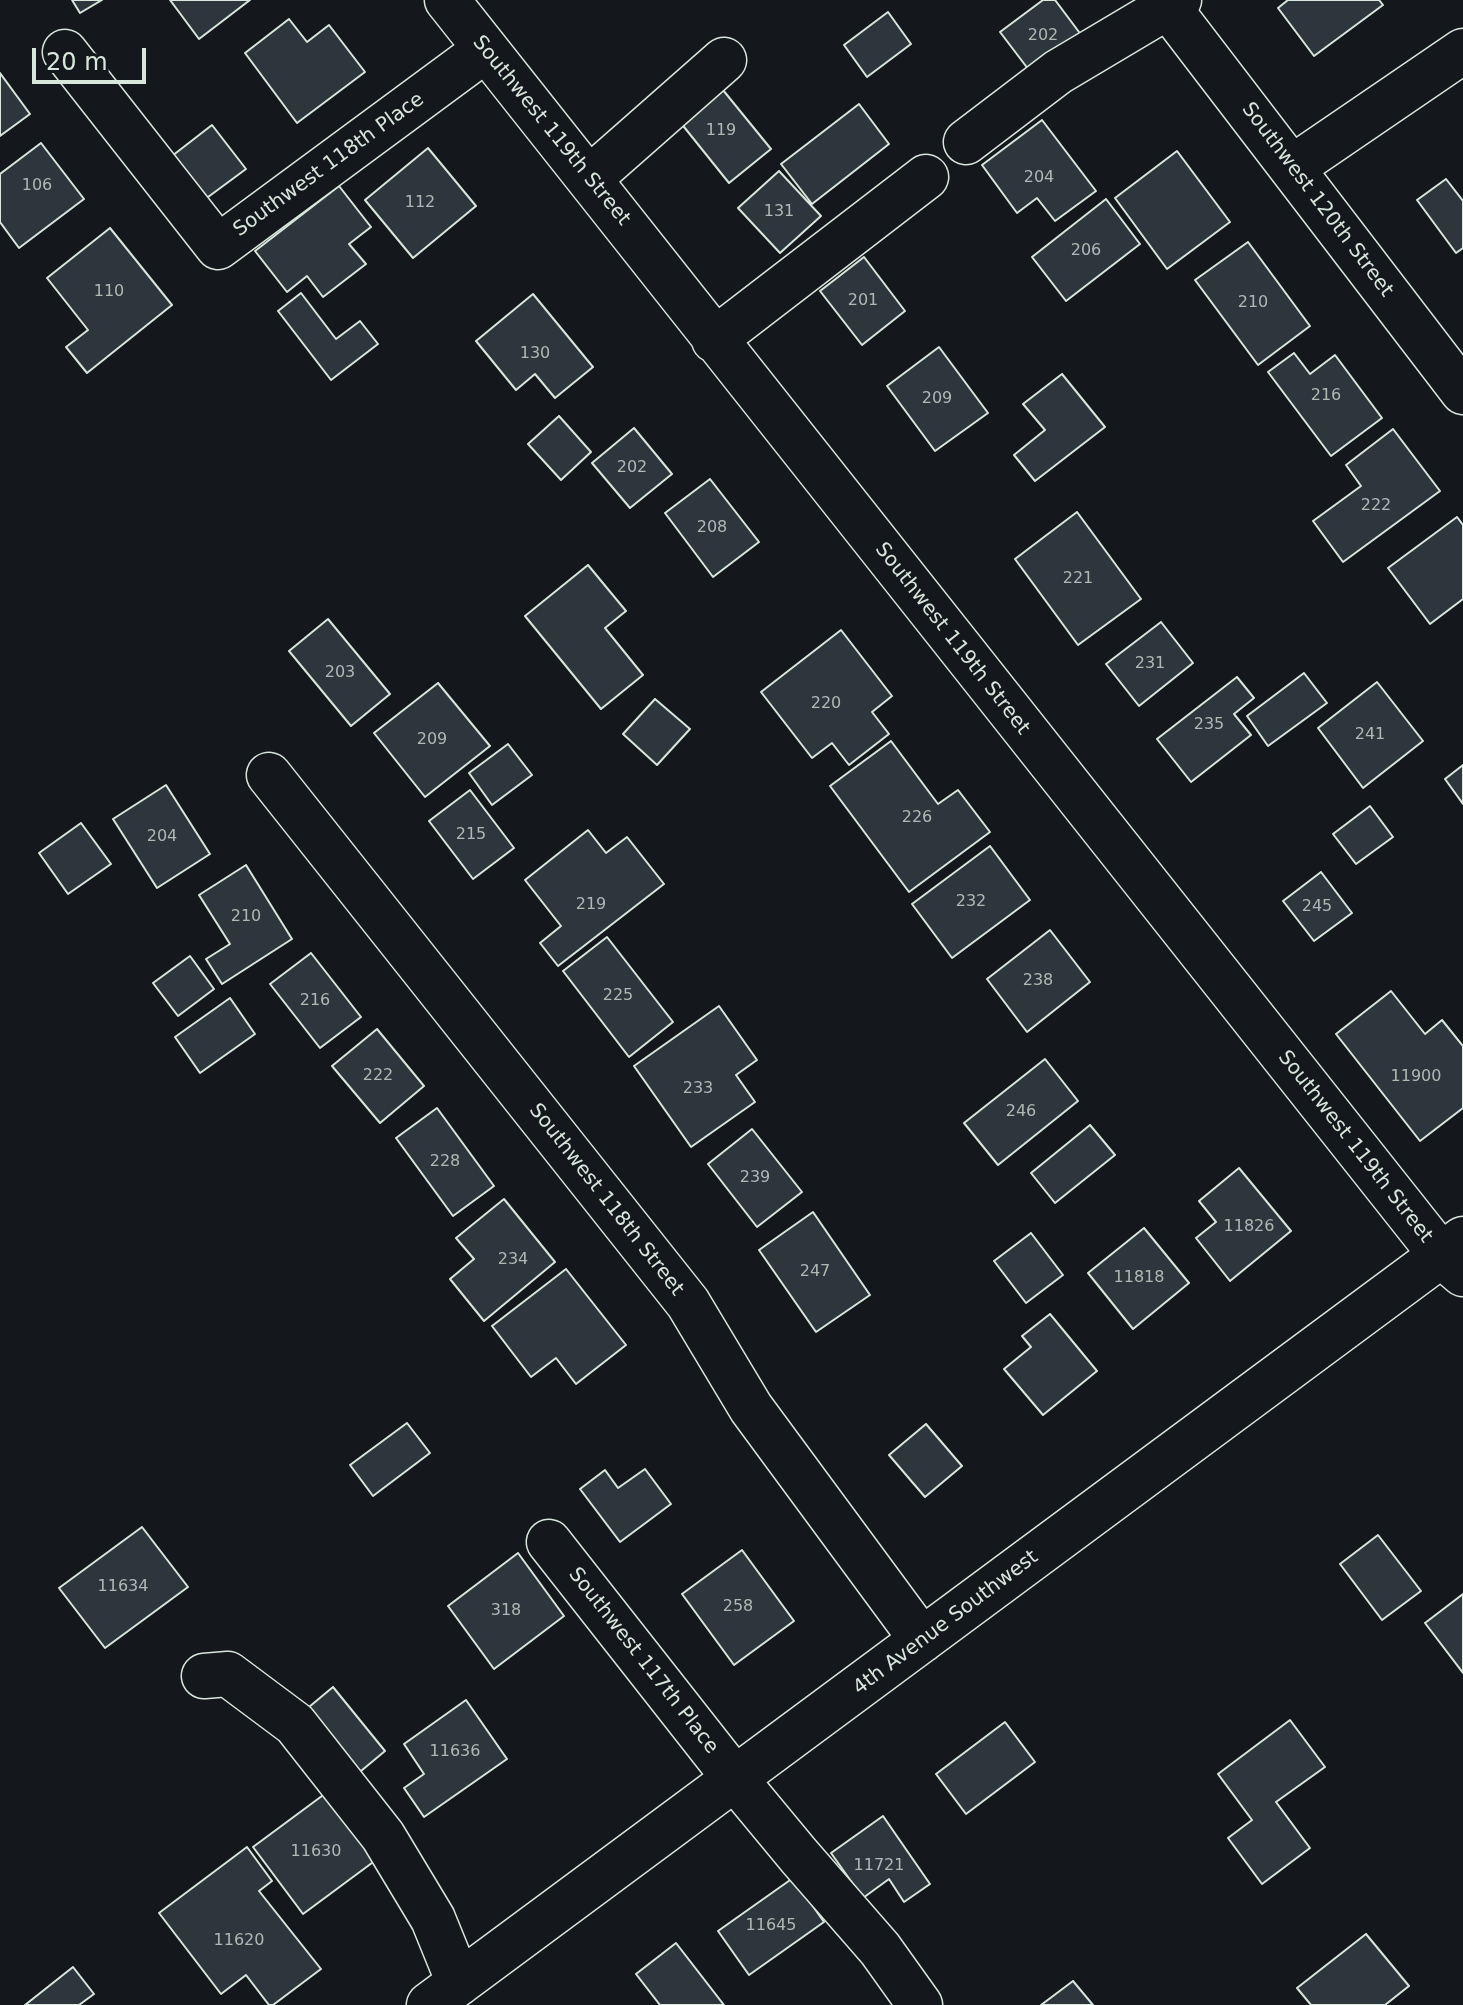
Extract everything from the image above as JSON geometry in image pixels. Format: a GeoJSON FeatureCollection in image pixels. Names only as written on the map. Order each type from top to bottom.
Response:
{"type":"FeatureCollection","features":[{"type":"Feature","properties":{"kind":"street","name":"Southwest 119th Street"},"geometry":{"type":"LineString","coordinates":[[447,0],[590,178],[714,340],[1456,1256]]}},
{"type":"Feature","properties":{"kind":"street"},"geometry":{"type":"LineString","coordinates":[[966,142],[1058,72],[1174,4]]}},
{"type":"Feature","properties":{"kind":"street","name":"Southwest 120th Street"},"geometry":{"type":"LineString","coordinates":[[1174,4],[1463,392]]}},
{"type":"Feature","properties":{"kind":"street","name":"Southwest 118th Place"},"geometry":{"type":"LineString","coordinates":[[65,52],[218,247],[485,50]]}},
{"type":"Feature","properties":{"kind":"street"},"geometry":{"type":"LineString","coordinates":[[1293,167],[1463,51]]}},
{"type":"Feature","properties":{"kind":"street"},"geometry":{"type":"LineString","coordinates":[[590,178],[724,60]]}},
{"type":"Feature","properties":{"kind":"street"},"geometry":{"type":"LineString","coordinates":[[714,340],[926,177]]}},
{"type":"Feature","properties":{"kind":"street","name":"Southwest 118th Street"},"geometry":{"type":"LineString","coordinates":[[269,775],[688,1303],[751,1408],[922,1640]]}},
{"type":"Feature","properties":{"kind":"street","name":"4th Avenue Southwest"},"geometry":{"type":"LineString","coordinates":[[444,1994],[922,1640],[1456,1256]]}},
{"type":"Feature","properties":{"kind":"street","name":"Southwest 117th Place"},"geometry":{"type":"LineString","coordinates":[[549,1542],[736,1780],[880,1949],[920,2005]]}},
{"type":"Feature","properties":{"kind":"street"},"geometry":{"type":"LineString","coordinates":[[204,1676],[228,1674],[295,1724],[383,1836],[433,1919],[444,1994]]}},
{"type":"Feature","properties":{"kind":"building"},"geometry":{"type":"Polygon","coordinates":[[[72,0],[102,0],[80,13],[72,0]]]}},
{"type":"Feature","properties":{"kind":"building"},"geometry":{"type":"Polygon","coordinates":[[[170,0],[250,0],[199,39],[170,0]]]}},
{"type":"Feature","properties":{"kind":"building"},"geometry":{"type":"Polygon","coordinates":[[[1043,0],[1055,0],[1085,40],[1035,78],[1000,32],[1043,0]]]}},
{"type":"Feature","properties":{"kind":"building"},"geometry":{"type":"Polygon","coordinates":[[[1288,0],[1379,0],[1383,5],[1314,56],[1278,8],[1288,0]]]}},
{"type":"Feature","properties":{"kind":"building"},"geometry":{"type":"Polygon","coordinates":[[[888,12],[911,44],[867,77],[844,45],[888,12]]]}},
{"type":"Feature","properties":{"kind":"building"},"geometry":{"type":"Polygon","coordinates":[[[289,19],[307,42],[329,25],[365,72],[297,123],[245,53],[289,19]]]}},
{"type":"Feature","properties":{"kind":"building"},"geometry":{"type":"Polygon","coordinates":[[[0,73],[30,114],[0,136],[0,73]]]}},
{"type":"Feature","properties":{"kind":"building"},"geometry":{"type":"Polygon","coordinates":[[[714,79],[771,149],[729,183],[672,112],[714,79]]]}},
{"type":"Feature","properties":{"kind":"building"},"geometry":{"type":"Polygon","coordinates":[[[859,104],[889,144],[812,204],[781,164],[859,104]]]}},
{"type":"Feature","properties":{"kind":"building"},"geometry":{"type":"Polygon","coordinates":[[[1042,120],[1096,191],[1055,221],[1037,198],[1017,213],[982,165],[1042,120]]]}},
{"type":"Feature","properties":{"kind":"building"},"geometry":{"type":"Polygon","coordinates":[[[212,125],[246,169],[204,200],[172,156],[212,125]]]}},
{"type":"Feature","properties":{"kind":"building"},"geometry":{"type":"Polygon","coordinates":[[[41,143],[84,199],[19,248],[0,222],[0,174],[41,143]]]}},
{"type":"Feature","properties":{"kind":"building"},"geometry":{"type":"Polygon","coordinates":[[[428,148],[476,206],[413,258],[365,200],[428,148]]]}},
{"type":"Feature","properties":{"kind":"building"},"geometry":{"type":"Polygon","coordinates":[[[1177,151],[1230,222],[1167,269],[1115,198],[1177,151]]]}},
{"type":"Feature","properties":{"kind":"building"},"geometry":{"type":"Polygon","coordinates":[[[779,171],[821,216],[780,253],[738,208],[779,171]]]}},
{"type":"Feature","properties":{"kind":"building"},"geometry":{"type":"Polygon","coordinates":[[[1446,179],[1463,201],[1463,248],[1456,253],[1417,200],[1446,179]]]}},
{"type":"Feature","properties":{"kind":"building"},"geometry":{"type":"Polygon","coordinates":[[[339,186],[371,227],[349,244],[366,264],[323,297],[307,276],[287,292],[255,251],[339,186]]]}},
{"type":"Feature","properties":{"kind":"building"},"geometry":{"type":"Polygon","coordinates":[[[1106,199],[1140,244],[1066,301],[1032,257],[1106,199]]]}},
{"type":"Feature","properties":{"kind":"building"},"geometry":{"type":"Polygon","coordinates":[[[110,228],[172,305],[87,373],[66,347],[88,330],[47,278],[110,228]]]}},
{"type":"Feature","properties":{"kind":"building"},"geometry":{"type":"Polygon","coordinates":[[[1248,242],[1310,326],[1258,365],[1195,280],[1248,242]]]}},
{"type":"Feature","properties":{"kind":"building"},"geometry":{"type":"Polygon","coordinates":[[[864,257],[905,311],[862,345],[820,291],[864,257]]]}},
{"type":"Feature","properties":{"kind":"building"},"geometry":{"type":"Polygon","coordinates":[[[301,293],[336,339],[360,321],[378,344],[331,380],[278,311],[301,293]]]}},
{"type":"Feature","properties":{"kind":"building"},"geometry":{"type":"Polygon","coordinates":[[[533,294],[593,367],[555,398],[535,374],[516,390],[476,341],[533,294]]]}},
{"type":"Feature","properties":{"kind":"building"},"geometry":{"type":"Polygon","coordinates":[[[939,347],[988,413],[935,451],[887,386],[939,347]]]}},
{"type":"Feature","properties":{"kind":"building"},"geometry":{"type":"Polygon","coordinates":[[[1294,353],[1310,374],[1335,355],[1382,418],[1331,456],[1268,372],[1294,353]]]}},
{"type":"Feature","properties":{"kind":"building"},"geometry":{"type":"Polygon","coordinates":[[[1062,374],[1105,427],[1035,481],[1014,455],[1045,430],[1023,404],[1062,374]]]}},
{"type":"Feature","properties":{"kind":"building"},"geometry":{"type":"Polygon","coordinates":[[[559,416],[591,452],[561,480],[528,444],[559,416]]]}},
{"type":"Feature","properties":{"kind":"building"},"geometry":{"type":"Polygon","coordinates":[[[634,428],[672,474],[630,508],[592,463],[634,428]]]}},
{"type":"Feature","properties":{"kind":"building"},"geometry":{"type":"Polygon","coordinates":[[[1393,429],[1440,491],[1343,562],[1313,521],[1361,486],[1346,465],[1393,429]]]}},
{"type":"Feature","properties":{"kind":"building"},"geometry":{"type":"Polygon","coordinates":[[[710,479],[759,542],[713,577],[665,513],[710,479]]]}},
{"type":"Feature","properties":{"kind":"building"},"geometry":{"type":"Polygon","coordinates":[[[1077,512],[1141,599],[1078,645],[1015,559],[1077,512]]]}},
{"type":"Feature","properties":{"kind":"building"},"geometry":{"type":"Polygon","coordinates":[[[1457,517],[1463,525],[1463,599],[1430,624],[1388,568],[1457,517]]]}},
{"type":"Feature","properties":{"kind":"building"},"geometry":{"type":"Polygon","coordinates":[[[588,565],[626,611],[605,628],[643,675],[601,709],[525,616],[588,565]]]}},
{"type":"Feature","properties":{"kind":"building"},"geometry":{"type":"Polygon","coordinates":[[[328,619],[390,694],[351,726],[289,651],[328,619]]]}},
{"type":"Feature","properties":{"kind":"building"},"geometry":{"type":"Polygon","coordinates":[[[1161,622],[1193,663],[1139,706],[1106,664],[1161,622]]]}},
{"type":"Feature","properties":{"kind":"building"},"geometry":{"type":"Polygon","coordinates":[[[841,630],[892,696],[872,712],[889,734],[849,765],[832,743],[812,758],[761,692],[841,630]]]}},
{"type":"Feature","properties":{"kind":"building"},"geometry":{"type":"Polygon","coordinates":[[[1304,673],[1327,703],[1268,746],[1247,716],[1304,673]]]}},
{"type":"Feature","properties":{"kind":"building"},"geometry":{"type":"Polygon","coordinates":[[[1237,677],[1254,698],[1234,714],[1251,735],[1191,782],[1157,739],[1237,677]]]}},
{"type":"Feature","properties":{"kind":"building"},"geometry":{"type":"Polygon","coordinates":[[[1377,682],[1423,741],[1363,788],[1318,728],[1377,682]]]}},
{"type":"Feature","properties":{"kind":"building"},"geometry":{"type":"Polygon","coordinates":[[[438,683],[490,746],[425,797],[374,733],[438,683]]]}},
{"type":"Feature","properties":{"kind":"building"},"geometry":{"type":"Polygon","coordinates":[[[655,699],[690,729],[657,765],[623,734],[655,699]]]}},
{"type":"Feature","properties":{"kind":"building"},"geometry":{"type":"Polygon","coordinates":[[[891,741],[938,804],[958,790],[990,832],[909,892],[830,786],[891,741]]]}},
{"type":"Feature","properties":{"kind":"building"},"geometry":{"type":"Polygon","coordinates":[[[508,744],[532,775],[492,805],[469,773],[508,744]]]}},
{"type":"Feature","properties":{"kind":"building"},"geometry":{"type":"Polygon","coordinates":[[[1463,765],[1463,804],[1445,779],[1463,765]]]}},
{"type":"Feature","properties":{"kind":"building"},"geometry":{"type":"Polygon","coordinates":[[[166,785],[210,854],[157,888],[113,819],[166,785]]]}},
{"type":"Feature","properties":{"kind":"building"},"geometry":{"type":"Polygon","coordinates":[[[470,790],[514,848],[473,879],[429,821],[470,790]]]}},
{"type":"Feature","properties":{"kind":"building"},"geometry":{"type":"Polygon","coordinates":[[[1370,806],[1393,837],[1356,864],[1333,834],[1370,806]]]}},
{"type":"Feature","properties":{"kind":"building"},"geometry":{"type":"Polygon","coordinates":[[[81,823],[111,864],[68,894],[39,853],[81,823]]]}},
{"type":"Feature","properties":{"kind":"building"},"geometry":{"type":"Polygon","coordinates":[[[588,830],[606,853],[627,837],[664,884],[558,966],[540,943],[561,926],[525,880],[588,830]]]}},
{"type":"Feature","properties":{"kind":"building"},"geometry":{"type":"Polygon","coordinates":[[[990,846],[1030,900],[952,958],[912,904],[990,846]]]}},
{"type":"Feature","properties":{"kind":"building"},"geometry":{"type":"Polygon","coordinates":[[[246,865],[292,939],[222,984],[206,959],[230,944],[199,895],[246,865]]]}},
{"type":"Feature","properties":{"kind":"building"},"geometry":{"type":"Polygon","coordinates":[[[1321,872],[1352,913],[1314,941],[1283,901],[1321,872]]]}},
{"type":"Feature","properties":{"kind":"building"},"geometry":{"type":"Polygon","coordinates":[[[1050,930],[1090,982],[1027,1032],[987,979],[1050,930]]]}},
{"type":"Feature","properties":{"kind":"building"},"geometry":{"type":"Polygon","coordinates":[[[607,937],[673,1022],[629,1057],[563,971],[607,937]]]}},
{"type":"Feature","properties":{"kind":"building"},"geometry":{"type":"Polygon","coordinates":[[[311,953],[361,1017],[320,1048],[270,984],[311,953]]]}},
{"type":"Feature","properties":{"kind":"building"},"geometry":{"type":"Polygon","coordinates":[[[190,956],[214,989],[178,1016],[153,983],[190,956]]]}},
{"type":"Feature","properties":{"kind":"building"},"geometry":{"type":"Polygon","coordinates":[[[1391,991],[1425,1034],[1442,1020],[1463,1046],[1463,1108],[1420,1141],[1336,1034],[1391,991]]]}},
{"type":"Feature","properties":{"kind":"building"},"geometry":{"type":"Polygon","coordinates":[[[230,998],[255,1034],[200,1073],[175,1037],[230,998]]]}},
{"type":"Feature","properties":{"kind":"building"},"geometry":{"type":"Polygon","coordinates":[[[719,1006],[757,1060],[736,1075],[755,1102],[691,1147],[634,1066],[719,1006]]]}},
{"type":"Feature","properties":{"kind":"building"},"geometry":{"type":"Polygon","coordinates":[[[377,1029],[424,1086],[380,1123],[332,1066],[377,1029]]]}},
{"type":"Feature","properties":{"kind":"building"},"geometry":{"type":"Polygon","coordinates":[[[1045,1059],[1078,1101],[998,1165],[964,1123],[1045,1059]]]}},
{"type":"Feature","properties":{"kind":"building"},"geometry":{"type":"Polygon","coordinates":[[[437,1108],[494,1186],[453,1216],[396,1138],[437,1108]]]}},
{"type":"Feature","properties":{"kind":"building"},"geometry":{"type":"Polygon","coordinates":[[[1090,1125],[1115,1155],[1055,1203],[1031,1173],[1090,1125]]]}},
{"type":"Feature","properties":{"kind":"building"},"geometry":{"type":"Polygon","coordinates":[[[752,1129],[802,1192],[757,1227],[708,1164],[752,1129]]]}},
{"type":"Feature","properties":{"kind":"building"},"geometry":{"type":"Polygon","coordinates":[[[1239,1168],[1291,1231],[1230,1281],[1196,1238],[1216,1222],[1199,1201],[1239,1168]]]}},
{"type":"Feature","properties":{"kind":"building"},"geometry":{"type":"Polygon","coordinates":[[[504,1199],[555,1262],[484,1321],[450,1279],[474,1259],[456,1238],[504,1199]]]}},
{"type":"Feature","properties":{"kind":"building"},"geometry":{"type":"Polygon","coordinates":[[[813,1212],[870,1295],[816,1332],[759,1250],[813,1212]]]}},
{"type":"Feature","properties":{"kind":"building"},"geometry":{"type":"Polygon","coordinates":[[[1144,1228],[1189,1283],[1133,1329],[1088,1273],[1144,1228]]]}},
{"type":"Feature","properties":{"kind":"building"},"geometry":{"type":"Polygon","coordinates":[[[1031,1233],[1063,1275],[1026,1303],[994,1261],[1031,1233]]]}},
{"type":"Feature","properties":{"kind":"building"},"geometry":{"type":"Polygon","coordinates":[[[566,1269],[626,1345],[576,1384],[556,1358],[531,1377],[492,1326],[566,1269]]]}},
{"type":"Feature","properties":{"kind":"building"},"geometry":{"type":"Polygon","coordinates":[[[1050,1314],[1097,1371],[1043,1415],[1004,1369],[1031,1347],[1022,1336],[1050,1314]]]}},
{"type":"Feature","properties":{"kind":"building"},"geometry":{"type":"Polygon","coordinates":[[[407,1423],[430,1453],[373,1496],[350,1465],[407,1423]]]}},
{"type":"Feature","properties":{"kind":"building"},"geometry":{"type":"Polygon","coordinates":[[[926,1424],[962,1466],[925,1497],[889,1455],[926,1424]]]}},
{"type":"Feature","properties":{"kind":"building"},"geometry":{"type":"Polygon","coordinates":[[[645,1469],[671,1504],[620,1542],[580,1489],[605,1470],[618,1488],[645,1469]]]}},
{"type":"Feature","properties":{"kind":"building"},"geometry":{"type":"Polygon","coordinates":[[[142,1527],[188,1587],[105,1648],[59,1588],[142,1527]]]}},
{"type":"Feature","properties":{"kind":"building"},"geometry":{"type":"Polygon","coordinates":[[[1378,1535],[1421,1591],[1382,1620],[1340,1564],[1378,1535]]]}},
{"type":"Feature","properties":{"kind":"building"},"geometry":{"type":"Polygon","coordinates":[[[742,1550],[794,1621],[734,1665],[682,1594],[742,1550]]]}},
{"type":"Feature","properties":{"kind":"building"},"geometry":{"type":"Polygon","coordinates":[[[518,1553],[564,1616],[494,1669],[448,1606],[518,1553]]]}},
{"type":"Feature","properties":{"kind":"building"},"geometry":{"type":"Polygon","coordinates":[[[1463,1594],[1463,1673],[1425,1623],[1463,1594]]]}},
{"type":"Feature","properties":{"kind":"building"},"geometry":{"type":"Polygon","coordinates":[[[333,1687],[385,1751],[355,1776],[303,1712],[333,1687]]]}},
{"type":"Feature","properties":{"kind":"building"},"geometry":{"type":"Polygon","coordinates":[[[466,1700],[507,1759],[424,1817],[404,1788],[424,1774],[404,1744],[466,1700]]]}},
{"type":"Feature","properties":{"kind":"building"},"geometry":{"type":"Polygon","coordinates":[[[1290,1720],[1325,1767],[1276,1802],[1310,1848],[1262,1884],[1228,1838],[1252,1820],[1218,1774],[1290,1720]]]}},
{"type":"Feature","properties":{"kind":"building"},"geometry":{"type":"Polygon","coordinates":[[[1005,1722],[1035,1762],[966,1814],[936,1774],[1005,1722]]]}},
{"type":"Feature","properties":{"kind":"building"},"geometry":{"type":"Polygon","coordinates":[[[330,1790],[380,1857],[303,1914],[253,1847],[330,1790]]]}},
{"type":"Feature","properties":{"kind":"building"},"geometry":{"type":"Polygon","coordinates":[[[883,1816],[930,1884],[904,1902],[889,1879],[863,1898],[831,1853],[883,1816]]]}},
{"type":"Feature","properties":{"kind":"building"},"geometry":{"type":"Polygon","coordinates":[[[247,1847],[272,1881],[259,1891],[321,1969],[273,2005],[269,2005],[246,1975],[221,1994],[159,1913],[247,1847]]]}},
{"type":"Feature","properties":{"kind":"building"},"geometry":{"type":"Polygon","coordinates":[[[793,1878],[824,1922],[749,1975],[718,1931],[793,1878]]]}},
{"type":"Feature","properties":{"kind":"building"},"geometry":{"type":"Polygon","coordinates":[[[1366,1934],[1409,1986],[1385,2005],[1311,2005],[1297,1988],[1366,1934]]]}},
{"type":"Feature","properties":{"kind":"building"},"geometry":{"type":"Polygon","coordinates":[[[676,1943],[724,2005],[660,2005],[636,1974],[676,1943]]]}},
{"type":"Feature","properties":{"kind":"building"},"geometry":{"type":"Polygon","coordinates":[[[73,1967],[94,1994],[79,2005],[25,2005],[73,1967]]]}},
{"type":"Feature","properties":{"kind":"building"},"geometry":{"type":"Polygon","coordinates":[[[1073,1981],[1093,2005],[1041,2005],[1073,1981]]]}}]}
